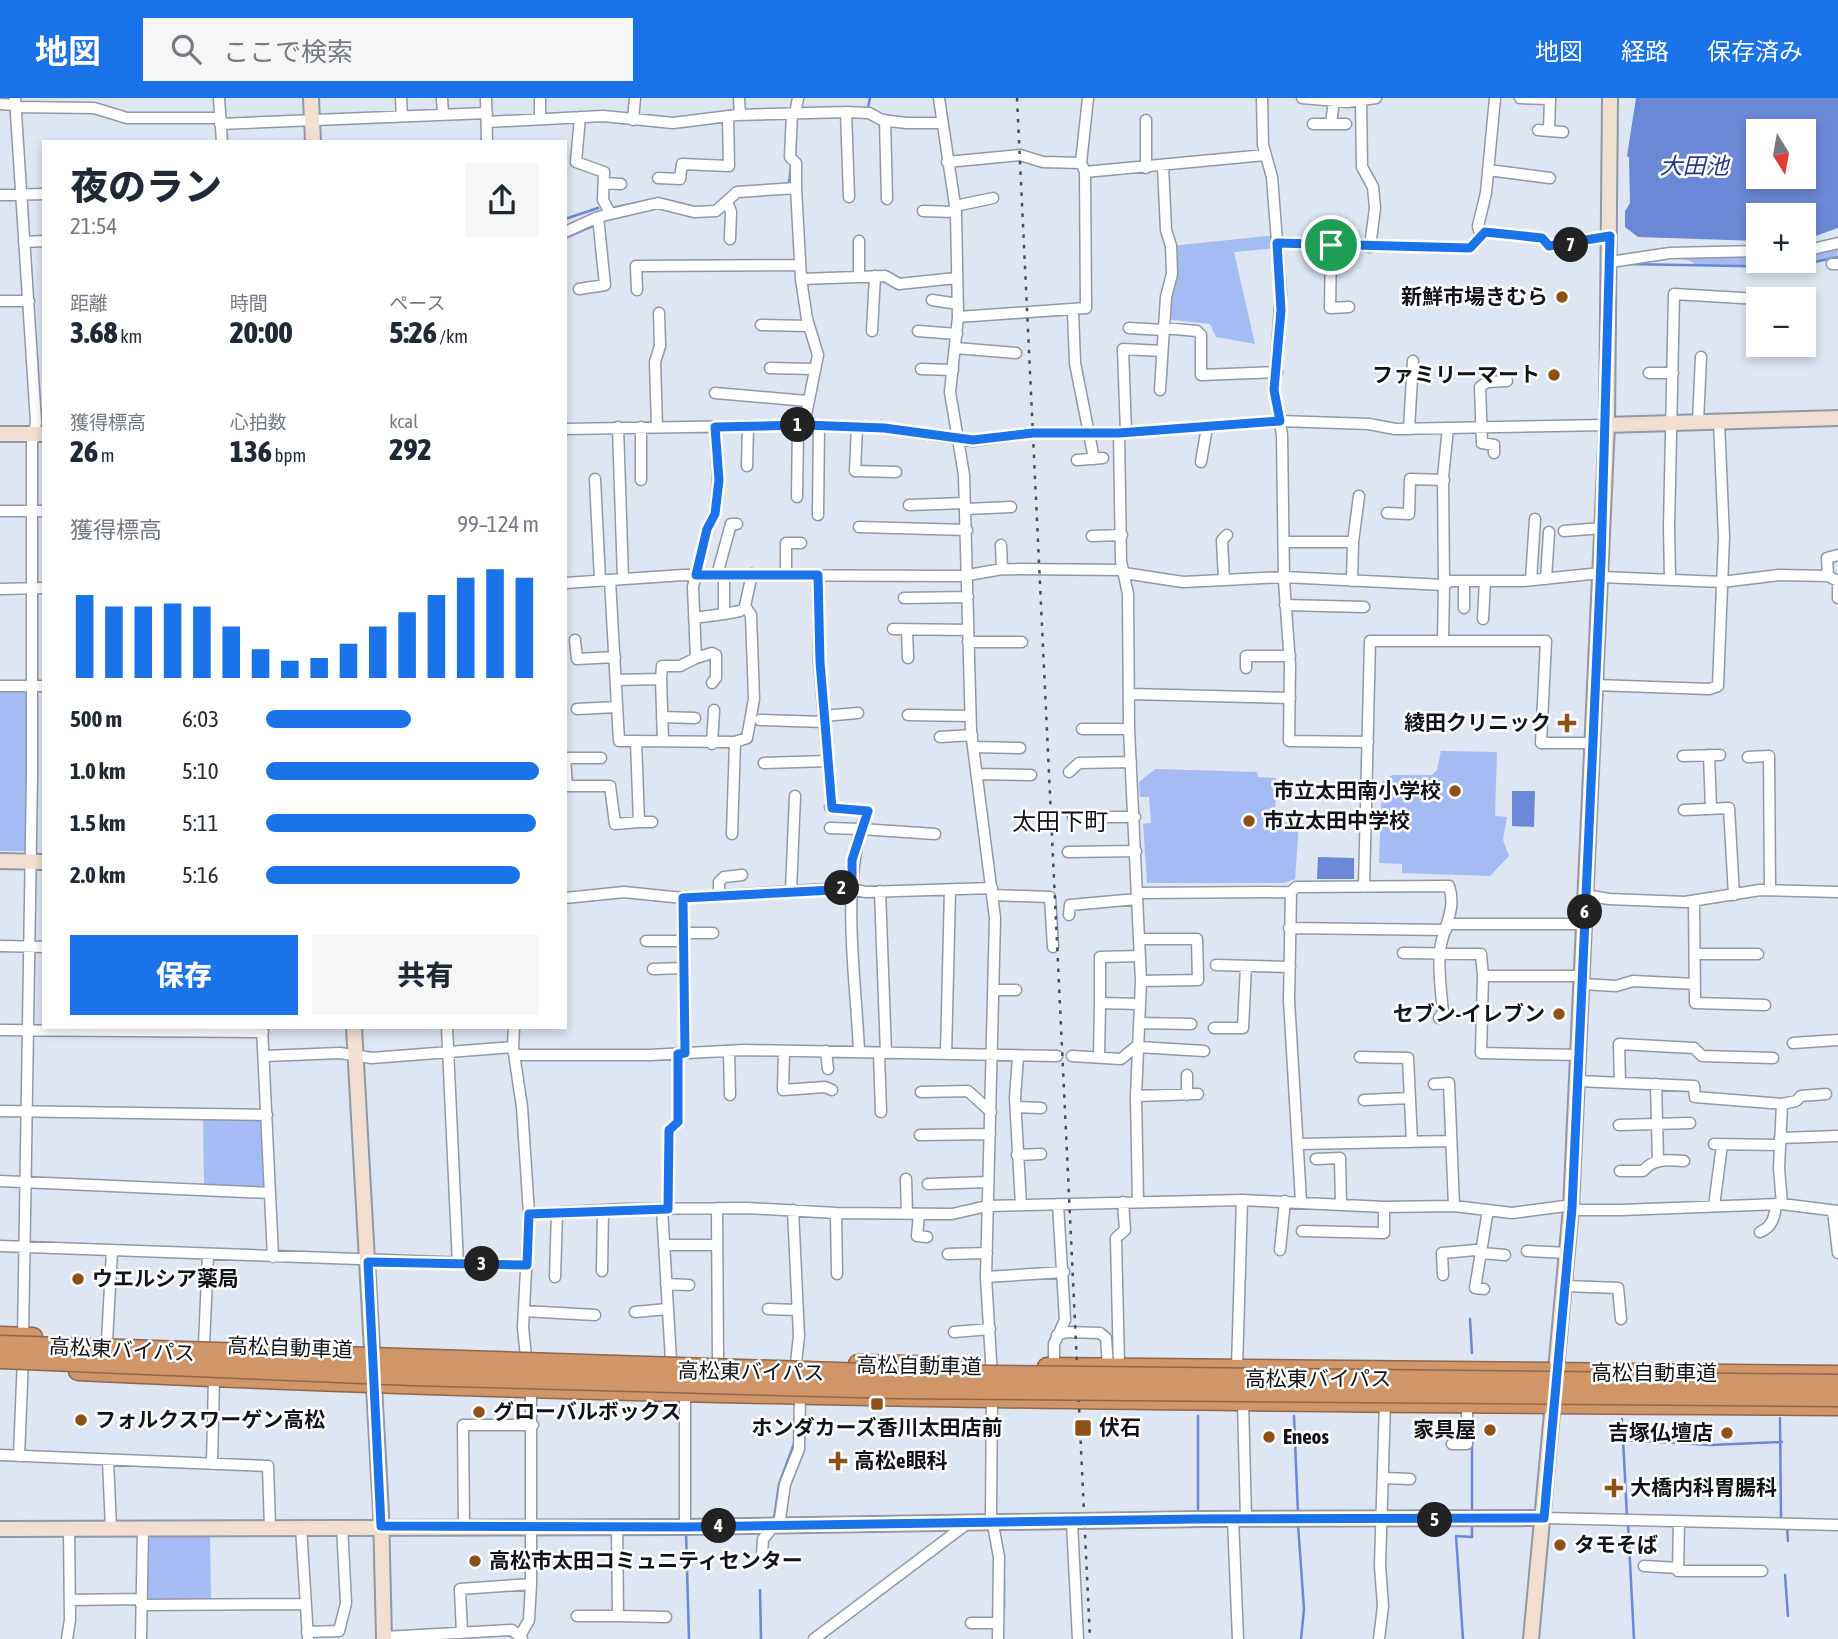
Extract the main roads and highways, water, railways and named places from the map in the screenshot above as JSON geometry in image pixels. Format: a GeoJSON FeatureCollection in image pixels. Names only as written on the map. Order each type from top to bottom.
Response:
{"type":"FeatureCollection","features":[{"type":"Feature","properties":{"kind":"highway","name":"高松東バイパス"},"geometry":{"type":"LineString","coordinates":[[0,1336],[526,1357],[796,1363],[1838,1375]]}},
{"type":"Feature","properties":{"kind":"highway","name":"高松自動車道"},"geometry":{"type":"LineString","coordinates":[[0,1345],[898,1374],[1838,1384]]}},
{"type":"Feature","properties":{"kind":"highway","name":"高松自動車道"},"geometry":{"type":"LineString","coordinates":[[0,1359],[426,1376],[897,1389],[1838,1397]]}},
{"type":"Feature","properties":{"kind":"highway","name":"高松東バイパス"},"geometry":{"type":"LineString","coordinates":[[0,1367],[373,1385],[685,1394],[992,1400],[1838,1406]]}},
{"type":"Feature","properties":{"kind":"water","name":"大田池"},"geometry":{"type":"Polygon","coordinates":[[[1636,98],[1838,98],[1838,228],[1816,236],[1816,203],[1746,203],[1746,241],[1638,237],[1625,227],[1625,211],[1630,203],[1627,156],[1636,98]]]}},
{"type":"Feature","properties":{"kind":"water"},"geometry":{"type":"Polygon","coordinates":[[[1512,791],[1535,791],[1534,827],[1512,826],[1512,791]]]}},
{"type":"Feature","properties":{"kind":"water"},"geometry":{"type":"Polygon","coordinates":[[[1318,857],[1354,858],[1354,879],[1317,879],[1318,857]]]}},
{"type":"Feature","properties":{"kind":"waterway"},"geometry":{"type":"LineString","coordinates":[[868,107],[870,98]]}},
{"type":"Feature","properties":{"kind":"waterway"},"geometry":{"type":"LineString","coordinates":[[783,185],[789,183],[791,168]]}},
{"type":"Feature","properties":{"kind":"waterway"},"geometry":{"type":"LineString","coordinates":[[666,200],[683,204]]}},
{"type":"Feature","properties":{"kind":"waterway"},"geometry":{"type":"LineString","coordinates":[[616,207],[642,202]]}},
{"type":"Feature","properties":{"kind":"waterway"},"geometry":{"type":"LineString","coordinates":[[567,218],[598,208]]}},
{"type":"Feature","properties":{"kind":"waterway"},"geometry":{"type":"LineString","coordinates":[[567,237],[595,225]]}},
{"type":"Feature","properties":{"kind":"waterway"},"geometry":{"type":"LineString","coordinates":[[1626,264],[1791,267],[1838,257]]}},
{"type":"Feature","properties":{"kind":"waterway"},"geometry":{"type":"LineString","coordinates":[[1470,1319],[1472,1353]]}},
{"type":"Feature","properties":{"kind":"waterway"},"geometry":{"type":"LineString","coordinates":[[1198,1416],[1198,1514]]}},
{"type":"Feature","properties":{"kind":"waterway"},"geometry":{"type":"LineString","coordinates":[[1294,1416],[1298,1514]]}},
{"type":"Feature","properties":{"kind":"waterway"},"geometry":{"type":"LineString","coordinates":[[1472,1416],[1472,1514]]}},
{"type":"Feature","properties":{"kind":"waterway"},"geometry":{"type":"LineString","coordinates":[[1780,1418],[1781,1520]]}},
{"type":"Feature","properties":{"kind":"waterway"},"geometry":{"type":"LineString","coordinates":[[1622,1419],[1627,1517]]}},
{"type":"Feature","properties":{"kind":"waterway"},"geometry":{"type":"LineString","coordinates":[[1624,1440],[1711,1445],[1782,1442]]}},
{"type":"Feature","properties":{"kind":"waterway"},"geometry":{"type":"LineString","coordinates":[[771,1519],[774,1519],[779,1484],[795,1441]]}},
{"type":"Feature","properties":{"kind":"waterway"},"geometry":{"type":"LineString","coordinates":[[1463,1639],[1456,1536],[1472,1537],[1472,1522]]}},
{"type":"Feature","properties":{"kind":"waterway"},"geometry":{"type":"LineString","coordinates":[[1298,1524],[1304,1609],[1301,1639]]}},
{"type":"Feature","properties":{"kind":"waterway"},"geometry":{"type":"LineString","coordinates":[[1628,1524],[1634,1639]]}},
{"type":"Feature","properties":{"kind":"waterway"},"geometry":{"type":"LineString","coordinates":[[1787,1528],[1788,1541]]}},
{"type":"Feature","properties":{"kind":"waterway"},"geometry":{"type":"LineString","coordinates":[[686,1532],[689,1639]]}},
{"type":"Feature","properties":{"kind":"waterway"},"geometry":{"type":"LineString","coordinates":[[1785,1575],[1788,1616]]}},
{"type":"Feature","properties":{"kind":"waterway"},"geometry":{"type":"LineString","coordinates":[[1004,1579],[1004,1608]]}},
{"type":"Feature","properties":{"kind":"waterway"},"geometry":{"type":"LineString","coordinates":[[760,1590],[761,1639]]}},
{"type":"Feature","properties":{"kind":"railway"},"geometry":{"type":"LineString","coordinates":[[1017,98],[1090,1639]]}},
{"type":"Feature","properties":{"kind":"place","name":"新鮮市場きむら"},"geometry":{"type":"Point","coordinates":[1562,297]}},
{"type":"Feature","properties":{"kind":"place","name":"ファミリーマート"},"geometry":{"type":"Point","coordinates":[1554,375]}},
{"type":"Feature","properties":{"kind":"place","name":"綾田クリニック"},"geometry":{"type":"Point","coordinates":[1567,723]}},
{"type":"Feature","properties":{"kind":"place","name":"市立太田南小学校"},"geometry":{"type":"Point","coordinates":[1455,791]}},
{"type":"Feature","properties":{"kind":"place","name":"市立太田中学校"},"geometry":{"type":"Point","coordinates":[1249,821]}},
{"type":"Feature","properties":{"kind":"place","name":"セブン-イレブン"},"geometry":{"type":"Point","coordinates":[1559,1014]}},
{"type":"Feature","properties":{"kind":"place","name":"ウエルシア薬局"},"geometry":{"type":"Point","coordinates":[78,1279]}},
{"type":"Feature","properties":{"kind":"place","name":"ホンダカーズ香川太田店前"},"geometry":{"type":"Point","coordinates":[877,1404]}},
{"type":"Feature","properties":{"kind":"place","name":"グローバルボックス"},"geometry":{"type":"Point","coordinates":[479,1412]}},
{"type":"Feature","properties":{"kind":"place","name":"フォルクスワーゲン高松"},"geometry":{"type":"Point","coordinates":[81,1420]}},
{"type":"Feature","properties":{"kind":"place","name":"伏石"},"geometry":{"type":"Point","coordinates":[1083,1428]}},
{"type":"Feature","properties":{"kind":"place","name":"家具屋"},"geometry":{"type":"Point","coordinates":[1490,1430]}},
{"type":"Feature","properties":{"kind":"place","name":"吉塚仏壇店"},"geometry":{"type":"Point","coordinates":[1727,1433]}},
{"type":"Feature","properties":{"kind":"place","name":"Eneos"},"geometry":{"type":"Point","coordinates":[1269,1437]}},
{"type":"Feature","properties":{"kind":"place","name":"高松e眼科"},"geometry":{"type":"Point","coordinates":[838,1461]}},
{"type":"Feature","properties":{"kind":"place","name":"大橋内科胃腸科"},"geometry":{"type":"Point","coordinates":[1614,1488]}},
{"type":"Feature","properties":{"kind":"place","name":"タモそば"},"geometry":{"type":"Point","coordinates":[1560,1545]}},
{"type":"Feature","properties":{"kind":"place","name":"高松市太田コミュニティセンター"},"geometry":{"type":"Point","coordinates":[475,1561]}},
{"type":"Feature","properties":{"kind":"district","name":"太田下町"},"geometry":{"type":"Point","coordinates":[1060,822]}}]}
